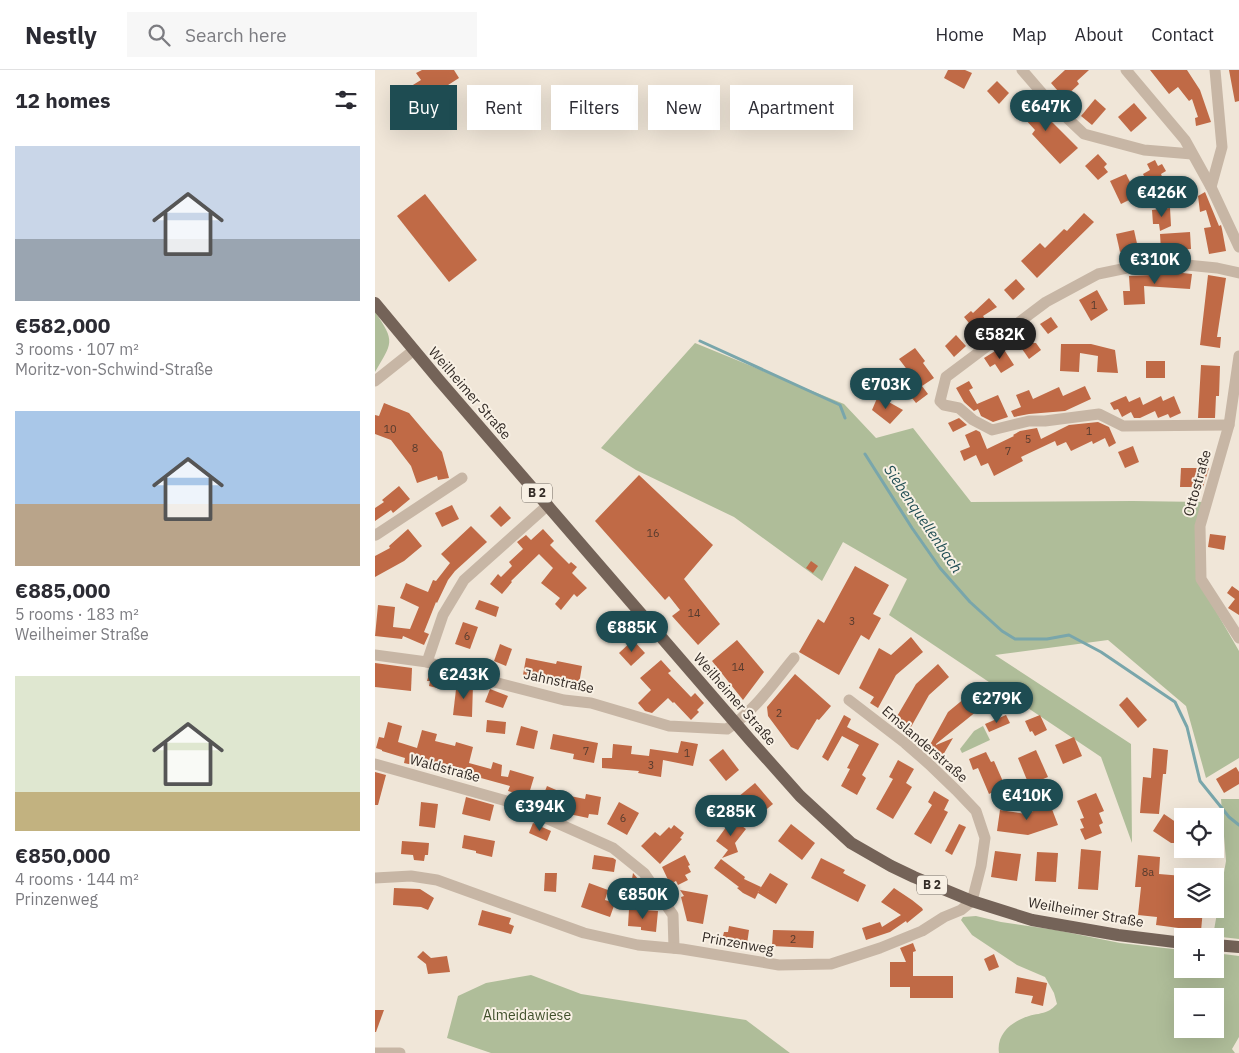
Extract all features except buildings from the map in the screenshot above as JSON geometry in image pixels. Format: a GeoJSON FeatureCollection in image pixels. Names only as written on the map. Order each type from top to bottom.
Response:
{"type":"FeatureCollection","features":[{"type":"Feature","properties":{"kind":"main road","name":"Weilheimer Straße"},"geometry":{"type":"LineString","coordinates":[[375,303],[800,796],[851,843],[891,866],[972,901],[1032,920],[1174,942]]}},
{"type":"Feature","properties":{"kind":"main road"},"geometry":{"type":"LineString","coordinates":[[1224,946],[1239,947]]}},
{"type":"Feature","properties":{"kind":"street"},"geometry":{"type":"LineString","coordinates":[[1022,70],[1048,100],[1084,134],[1144,150],[1192,154]]}},
{"type":"Feature","properties":{"kind":"street"},"geometry":{"type":"LineString","coordinates":[[1126,70],[1185,140],[1211,186],[1239,247]]}},
{"type":"Feature","properties":{"kind":"street"},"geometry":{"type":"LineString","coordinates":[[1211,186],[1222,147],[1215,70]]}},
{"type":"Feature","properties":{"kind":"street"},"geometry":{"type":"LineString","coordinates":[[1229,425],[1123,426],[1099,414],[1045,421],[1029,421],[992,430],[973,420],[959,408],[944,406],[940,401],[946,376],[1046,302],[1098,274],[1156,262],[1217,268],[1239,273]]}},
{"type":"Feature","properties":{"kind":"street"},"geometry":{"type":"LineString","coordinates":[[375,381],[414,350]]}},
{"type":"Feature","properties":{"kind":"street","name":"Ottostraße"},"geometry":{"type":"LineString","coordinates":[[1239,356],[1229,425],[1200,526],[1201,579],[1239,638]]}},
{"type":"Feature","properties":{"kind":"street"},"geometry":{"type":"LineString","coordinates":[[375,534],[462,478]]}},
{"type":"Feature","properties":{"kind":"street"},"geometry":{"type":"LineString","coordinates":[[427,662],[443,615],[464,580],[548,505]]}},
{"type":"Feature","properties":{"kind":"street","name":"Jahnstraße"},"geometry":{"type":"LineString","coordinates":[[375,655],[427,662],[564,700],[591,703],[669,726],[727,729],[736,723]]}},
{"type":"Feature","properties":{"kind":"street"},"geometry":{"type":"LineString","coordinates":[[736,723],[761,698],[795,658]]}},
{"type":"Feature","properties":{"kind":"street","name":"Emslanderstraße"},"geometry":{"type":"LineString","coordinates":[[849,700],[929,764],[976,811],[981,821],[985,838],[981,866],[972,901]]}},
{"type":"Feature","properties":{"kind":"street","name":"Waldstraße"},"geometry":{"type":"LineString","coordinates":[[375,764],[510,802],[613,848],[644,873],[673,915],[673,948]]}},
{"type":"Feature","properties":{"kind":"street","name":"Prinzenweg"},"geometry":{"type":"LineString","coordinates":[[375,878],[411,876],[437,880],[519,908],[584,934],[638,945],[673,948],[779,965],[831,964],[880,948],[922,931],[944,917],[961,910],[972,901]]}},
{"type":"Feature","properties":{"kind":"street"},"geometry":{"type":"LineString","coordinates":[[375,1053],[400,1053]]}},
{"type":"Feature","properties":{"kind":"green space"},"geometry":{"type":"Polygon","coordinates":[[[375,312],[386,330],[389,342],[385,355],[375,372],[375,312]]]}},
{"type":"Feature","properties":{"kind":"green space"},"geometry":{"type":"Polygon","coordinates":[[[695,343],[844,404],[876,438],[913,428],[971,502],[1204,502],[1198,580],[1239,651],[1239,758],[1206,778],[1186,706],[1108,640],[995,655],[1131,744],[1132,843],[1101,757],[889,615],[907,579],[843,542],[822,581],[734,517],[636,470],[601,448],[695,343]]]}},
{"type":"Feature","properties":{"kind":"green space"},"geometry":{"type":"Polygon","coordinates":[[[983,726],[990,740],[962,753],[960,749],[974,731],[983,726]]]}},
{"type":"Feature","properties":{"kind":"green space"},"geometry":{"type":"Polygon","coordinates":[[[1221,799],[1239,799],[1239,939],[1224,937],[1224,928],[1214,928],[1216,918],[1224,918],[1224,873],[1226,861],[1224,808],[1222,808],[1221,799]]]}},
{"type":"Feature","properties":{"kind":"green space"},"geometry":{"type":"Polygon","coordinates":[[[976,916],[1120,943],[1174,949],[1174,978],[1224,978],[1224,954],[1239,956],[1239,1037],[1232,1049],[1235,1053],[999,1053],[1000,1040],[1007,1029],[1023,1018],[1043,1013],[1057,1004],[1054,993],[1045,977],[1017,965],[972,935],[961,920],[963,917],[976,916]]]}},
{"type":"Feature","properties":{"kind":"green space","name":"Almeidawiese"},"geometry":{"type":"Polygon","coordinates":[[[531,975],[581,994],[746,1020],[790,1053],[491,1053],[447,1038],[458,996],[486,983],[531,975]]]}},
{"type":"Feature","properties":{"kind":"waterway","name":"Siebenquellenbach"},"geometry":{"type":"LineString","coordinates":[[700,341],[840,405],[845,418]]}},
{"type":"Feature","properties":{"kind":"waterway","name":"Siebenquellenbach"},"geometry":{"type":"LineString","coordinates":[[865,454],[940,568],[970,602],[1002,631],[1015,639],[1047,639],[1069,635],[1101,652],[1175,702],[1187,727],[1200,781],[1229,817],[1239,825]]}}]}
